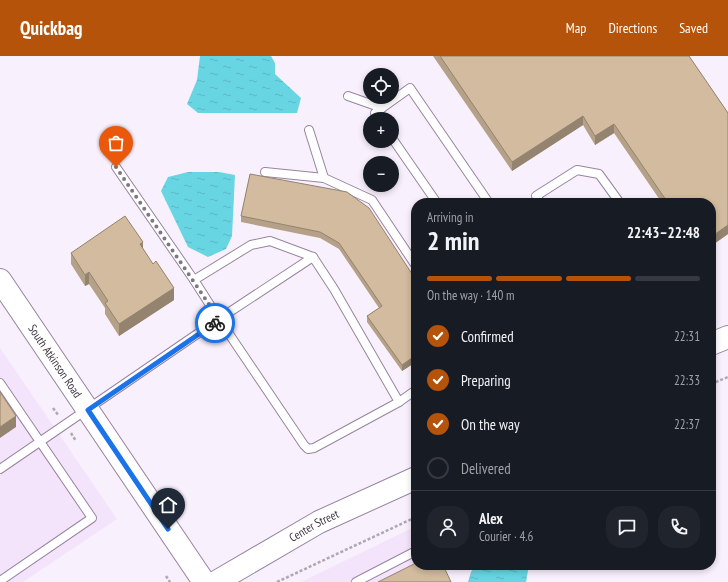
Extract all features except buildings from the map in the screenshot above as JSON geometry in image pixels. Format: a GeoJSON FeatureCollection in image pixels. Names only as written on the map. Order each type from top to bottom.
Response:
{"type":"FeatureCollection","features":[{"type":"Feature","properties":{"kind":"main road","name":"South Atkinson Road"},"geometry":{"type":"LineString","coordinates":[[0,280],[204,582]]}},
{"type":"Feature","properties":{"kind":"main road","name":"Center Street"},"geometry":{"type":"LineString","coordinates":[[216,582],[319,522],[411,480]]}},
{"type":"Feature","properties":{"kind":"lane"},"geometry":{"type":"LineString","coordinates":[[376,112],[410,88],[486,198]]}},
{"type":"Feature","properties":{"kind":"lane"},"geometry":{"type":"LineString","coordinates":[[348,96],[382,108]]}},
{"type":"Feature","properties":{"kind":"lane"},"geometry":{"type":"LineString","coordinates":[[309,130],[324,178]]}},
{"type":"Feature","properties":{"kind":"lane"},"geometry":{"type":"LineString","coordinates":[[399,148],[434,198]]}},
{"type":"Feature","properties":{"kind":"lane"},"geometry":{"type":"LineString","coordinates":[[116,167],[308,449],[314,448],[399,402],[411,394]]}},
{"type":"Feature","properties":{"kind":"lane"},"geometry":{"type":"LineString","coordinates":[[537,198],[536,196],[576,170],[599,174],[616,198]]}},
{"type":"Feature","properties":{"kind":"lane"},"geometry":{"type":"LineString","coordinates":[[265,172],[324,178],[372,200],[411,258]]}},
{"type":"Feature","properties":{"kind":"lane"},"geometry":{"type":"LineString","coordinates":[[194,280],[251,245],[270,241],[312,257],[334,289],[399,402]]}},
{"type":"Feature","properties":{"kind":"lane"},"geometry":{"type":"LineString","coordinates":[[0,469],[312,257]]}},
{"type":"Feature","properties":{"kind":"lane"},"geometry":{"type":"LineString","coordinates":[[0,383],[92,518],[0,581]]}},
{"type":"Feature","properties":{"kind":"lane"},"geometry":{"type":"LineString","coordinates":[[356,582],[411,554]]}},
{"type":"Feature","properties":{"kind":"path"},"geometry":{"type":"LineString","coordinates":[[716,382],[728,377]]}},
{"type":"Feature","properties":{"kind":"path"},"geometry":{"type":"LineString","coordinates":[[278,582],[411,519]]}},
{"type":"Feature","properties":{"kind":"path"},"geometry":{"type":"LineString","coordinates":[[166,576],[170,582]]}},
{"type":"Feature","properties":{"kind":"shaded area"},"geometry":{"type":"Polygon","coordinates":[[[0,348],[117,519],[23,582],[0,582],[0,348]]]}},
{"type":"Feature","properties":{"kind":"shaded area"},"geometry":{"type":"Polygon","coordinates":[[[411,528],[411,570],[426,570],[449,582],[301,582],[411,528]]]}},
{"type":"Feature","properties":{"kind":"water"},"geometry":{"type":"Polygon","coordinates":[[[200,56],[271,56],[275,63],[275,74],[301,98],[297,113],[198,113],[187,104],[197,80],[200,56]]]}},
{"type":"Feature","properties":{"kind":"water"},"geometry":{"type":"Polygon","coordinates":[[[188,172],[219,172],[235,175],[232,236],[226,249],[208,257],[188,247],[161,191],[168,177],[188,172]]]}},
{"type":"Feature","properties":{"kind":"water"},"geometry":{"type":"Polygon","coordinates":[[[472,570],[528,570],[526,582],[468,582],[472,570]]]}},
{"type":"Feature","properties":{"kind":"way so far"},"geometry":{"type":"LineString","coordinates":[[116,167],[219,319],[215,323]]}},
{"type":"Feature","properties":{"kind":"route"},"geometry":{"type":"LineString","coordinates":[[168,529],[88,410],[215,323]]}}]}
